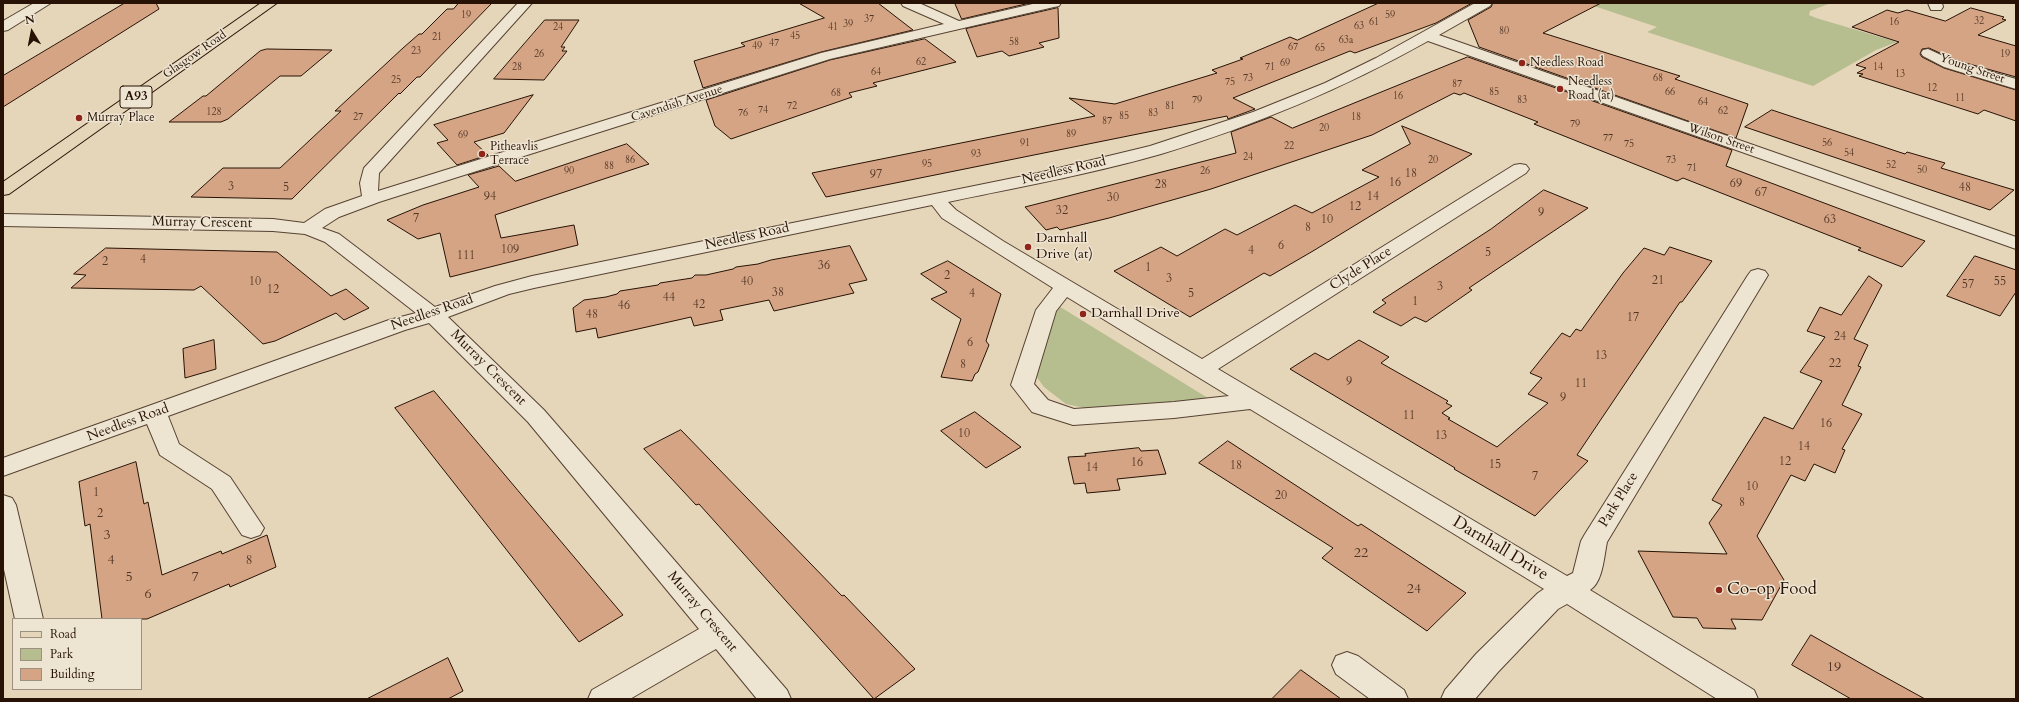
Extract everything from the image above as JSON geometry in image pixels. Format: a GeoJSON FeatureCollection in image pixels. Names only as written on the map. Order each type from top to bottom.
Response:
{"type":"FeatureCollection","features":[{"type":"Feature","properties":{"kind":"main road","name":"Glasgow Road"},"geometry":{"type":"LineString","coordinates":[[3,190],[270,3]]}},
{"type":"Feature","properties":{"kind":"street"},"geometry":{"type":"LineString","coordinates":[[3,27],[44,3]]}},
{"type":"Feature","properties":{"kind":"street"},"geometry":{"type":"LineString","coordinates":[[373,198],[369,193],[368,183],[370,172],[525,3]]}},
{"type":"Feature","properties":{"kind":"street"},"geometry":{"type":"LineString","coordinates":[[908,3],[957,25]]}},
{"type":"Feature","properties":{"kind":"street","name":"Cavendish Avenue"},"geometry":{"type":"LineString","coordinates":[[308,228],[332,213],[373,198],[543,146],[826,56],[1054,3]]}},
{"type":"Feature","properties":{"kind":"street","name":"Needless Road"},"geometry":{"type":"LineString","coordinates":[[3,468],[397,325],[433,315],[469,300],[532,282],[1078,169],[1187,140],[1259,115],[1330,86],[1381,61],[1485,3]]}},
{"type":"Feature","properties":{"kind":"street","name":"Wilson Street"},"geometry":{"type":"LineString","coordinates":[[1426,36],[2016,243]]}},
{"type":"Feature","properties":{"kind":"street","name":"Young Street"},"geometry":{"type":"LineString","coordinates":[[1928,53],[1950,64],[2016,84]]}},
{"type":"Feature","properties":{"kind":"street","name":"Clyde Place"},"geometry":{"type":"LineString","coordinates":[[1202,369],[1520,169]]}},
{"type":"Feature","properties":{"kind":"street","name":"Darnhall Drive"},"geometry":{"type":"LineString","coordinates":[[935,198],[948,214],[996,245],[1568,590],[1743,699]]}},
{"type":"Feature","properties":{"kind":"street","name":"Murray Crescent"},"geometry":{"type":"LineString","coordinates":[[3,220],[273,225],[308,228],[332,238],[433,315],[536,416],[776,699]]}},
{"type":"Feature","properties":{"kind":"street","name":"Park Place"},"geometry":{"type":"LineString","coordinates":[[1456,699],[1487,663],[1548,601],[1585,579],[1594,541],[1758,275]]}},
{"type":"Feature","properties":{"kind":"street"},"geometry":{"type":"LineString","coordinates":[[1065,286],[1046,310],[1022,385],[1040,406],[1073,417],[1174,410],[1255,401]]}},
{"type":"Feature","properties":{"kind":"street"},"geometry":{"type":"LineString","coordinates":[[155,413],[169,449],[221,483],[251,528]]}},
{"type":"Feature","properties":{"kind":"street"},"geometry":{"type":"LineString","coordinates":[[3,505],[29,618]]}},
{"type":"Feature","properties":{"kind":"street"},"geometry":{"type":"LineString","coordinates":[[603,699],[719,632]]}},
{"type":"Feature","properties":{"kind":"street"},"geometry":{"type":"LineString","coordinates":[[1347,665],[1393,699]]}},
{"type":"Feature","properties":{"kind":"green space"},"geometry":{"type":"Polygon","coordinates":[[[1585,3],[1831,3],[1810,11],[1809,15],[1897,42],[1876,50],[1813,86],[1647,32],[1657,27],[1585,3]]]}},
{"type":"Feature","properties":{"kind":"green space"},"geometry":{"type":"Polygon","coordinates":[[[1057,305],[1211,400],[1090,409],[1066,404],[1044,387],[1036,376],[1057,305]]]}},
{"type":"Feature","properties":{"kind":"building"},"geometry":{"type":"Polygon","coordinates":[[[125,3],[156,3],[159,9],[3,107],[3,76],[125,3]]]}},
{"type":"Feature","properties":{"kind":"building"},"geometry":{"type":"Polygon","coordinates":[[[459,3],[492,3],[420,77],[417,77],[400,94],[399,93],[292,199],[191,197],[223,168],[280,168],[341,111],[335,111],[403,48],[419,34],[422,34],[447,9],[453,9],[459,3]]]}},
{"type":"Feature","properties":{"kind":"building"},"geometry":{"type":"Polygon","coordinates":[[[799,3],[878,3],[913,30],[821,52],[703,88],[694,61],[745,46],[741,43],[824,18],[799,3]]]}},
{"type":"Feature","properties":{"kind":"building"},"geometry":{"type":"Polygon","coordinates":[[[955,3],[1030,3],[962,19],[955,3]]]}},
{"type":"Feature","properties":{"kind":"building"},"geometry":{"type":"Polygon","coordinates":[[[1379,3],[1472,3],[1436,23],[1355,53],[1350,51],[1233,98],[1255,109],[1228,119],[1227,116],[826,197],[812,173],[1095,116],[1069,98],[1115,104],[1217,73],[1212,70],[1243,59],[1240,58],[1290,37],[1297,40],[1379,3]]]}},
{"type":"Feature","properties":{"kind":"building"},"geometry":{"type":"Polygon","coordinates":[[[1493,3],[1601,3],[1543,33],[1680,76],[1675,79],[1748,104],[1736,138],[1479,47],[1468,20],[1491,7],[1493,3]]]}},
{"type":"Feature","properties":{"kind":"building"},"geometry":{"type":"Polygon","coordinates":[[[1058,8],[1059,38],[1039,43],[1044,47],[1009,56],[1002,51],[977,57],[966,29],[1058,8]]]}},
{"type":"Feature","properties":{"kind":"building"},"geometry":{"type":"Polygon","coordinates":[[[1971,8],[2004,17],[2002,19],[2006,20],[1978,35],[2016,46],[2016,77],[1955,60],[1929,48],[1922,49],[1920,54],[1922,57],[1944,68],[2016,90],[2016,121],[1984,110],[1978,114],[1859,76],[1863,74],[1857,73],[1866,68],[1856,65],[1899,42],[1852,27],[1887,10],[1898,13],[1907,10],[1945,21],[1971,8]]]}},
{"type":"Feature","properties":{"kind":"building"},"geometry":{"type":"Polygon","coordinates":[[[545,20],[579,20],[561,47],[565,47],[562,51],[567,51],[544,80],[494,79],[545,20]]]}},
{"type":"Feature","properties":{"kind":"building"},"geometry":{"type":"Polygon","coordinates":[[[925,39],[956,62],[873,83],[877,86],[849,93],[852,97],[731,139],[715,126],[706,100],[830,60],[925,39]]]}},
{"type":"Feature","properties":{"kind":"building"},"geometry":{"type":"Polygon","coordinates":[[[267,49],[332,50],[301,76],[280,76],[228,119],[221,122],[169,122],[203,96],[206,96],[260,51],[267,49]]]}},
{"type":"Feature","properties":{"kind":"building"},"geometry":{"type":"Polygon","coordinates":[[[1468,57],[1732,150],[1726,166],[1925,241],[1902,267],[1858,250],[1861,248],[1683,178],[1677,181],[1534,124],[1538,122],[1464,93],[1460,95],[1454,93],[1372,135],[1211,189],[1109,218],[1060,230],[1057,227],[1046,230],[1025,207],[1236,153],[1231,132],[1271,117],[1292,128],[1468,57]]]}},
{"type":"Feature","properties":{"kind":"building"},"geometry":{"type":"Polygon","coordinates":[[[533,95],[504,133],[474,142],[488,155],[457,165],[437,143],[448,140],[434,125],[533,95]]]}},
{"type":"Feature","properties":{"kind":"building"},"geometry":{"type":"Polygon","coordinates":[[[1772,110],[1905,154],[1907,152],[1945,163],[1941,168],[2014,190],[1990,210],[1745,127],[1772,110]]]}},
{"type":"Feature","properties":{"kind":"building"},"geometry":{"type":"Polygon","coordinates":[[[1402,126],[1472,154],[1270,276],[1264,273],[1190,317],[1114,271],[1161,247],[1177,256],[1225,229],[1237,235],[1295,205],[1312,213],[1379,177],[1362,170],[1410,144],[1402,126]]]}},
{"type":"Feature","properties":{"kind":"building"},"geometry":{"type":"Polygon","coordinates":[[[627,144],[649,164],[495,215],[501,238],[574,225],[578,245],[450,277],[440,233],[418,239],[387,220],[423,205],[479,187],[468,175],[499,166],[515,181],[627,144]]]}},
{"type":"Feature","properties":{"kind":"building"},"geometry":{"type":"Polygon","coordinates":[[[1544,190],[1588,208],[1469,288],[1472,290],[1426,322],[1415,317],[1401,326],[1373,312],[1386,303],[1382,300],[1491,229],[1544,190]]]}},
{"type":"Feature","properties":{"kind":"building"},"geometry":{"type":"Polygon","coordinates":[[[850,246],[867,280],[849,284],[854,293],[774,311],[769,300],[720,310],[723,320],[694,326],[691,317],[598,338],[596,328],[576,332],[573,308],[584,300],[606,297],[617,294],[620,291],[692,278],[695,275],[706,275],[736,267],[850,246]]]}},
{"type":"Feature","properties":{"kind":"building"},"geometry":{"type":"Polygon","coordinates":[[[1670,247],[1712,261],[1682,302],[1680,302],[1577,455],[1588,461],[1535,516],[1454,469],[1455,468],[1290,369],[1315,353],[1328,360],[1359,340],[1389,357],[1381,363],[1448,401],[1446,403],[1452,406],[1442,413],[1450,418],[1448,419],[1497,447],[1548,403],[1528,394],[1542,378],[1530,373],[1562,333],[1570,337],[1576,329],[1581,331],[1623,273],[1644,248],[1664,255],[1670,247]]]}},
{"type":"Feature","properties":{"kind":"building"},"geometry":{"type":"Polygon","coordinates":[[[106,248],[277,252],[331,296],[346,289],[369,308],[344,320],[336,313],[275,341],[263,344],[201,286],[194,290],[71,288],[86,275],[74,274],[106,248]]]}},
{"type":"Feature","properties":{"kind":"building"},"geometry":{"type":"Polygon","coordinates":[[[1975,256],[2016,270],[2016,292],[2000,316],[1947,296],[1975,256]]]}},
{"type":"Feature","properties":{"kind":"building"},"geometry":{"type":"Polygon","coordinates":[[[948,261],[1001,294],[986,341],[989,345],[978,372],[975,374],[972,381],[941,377],[961,319],[931,299],[947,292],[921,274],[948,261]]]}},
{"type":"Feature","properties":{"kind":"building"},"geometry":{"type":"Polygon","coordinates":[[[1869,276],[1882,285],[1854,339],[1868,345],[1858,366],[1861,367],[1842,405],[1862,414],[1842,449],[1845,450],[1835,473],[1814,464],[1805,481],[1791,475],[1757,536],[1784,580],[1762,620],[1731,619],[1736,629],[1703,628],[1697,618],[1673,617],[1638,551],[1727,554],[1709,523],[1722,505],[1712,500],[1764,417],[1793,429],[1822,381],[1800,372],[1825,337],[1807,331],[1820,307],[1841,315],[1869,276]]]}},
{"type":"Feature","properties":{"kind":"building"},"geometry":{"type":"Polygon","coordinates":[[[214,340],[216,369],[185,378],[183,349],[214,340]]]}},
{"type":"Feature","properties":{"kind":"building"},"geometry":{"type":"Polygon","coordinates":[[[434,391],[623,615],[579,642],[395,408],[434,391]]]}},
{"type":"Feature","properties":{"kind":"building"},"geometry":{"type":"Polygon","coordinates":[[[975,412],[1021,447],[986,468],[941,431],[975,412]]]}},
{"type":"Feature","properties":{"kind":"building"},"geometry":{"type":"Polygon","coordinates":[[[681,430],[915,669],[874,699],[699,504],[696,505],[644,449],[681,430]]]}},
{"type":"Feature","properties":{"kind":"building"},"geometry":{"type":"Polygon","coordinates":[[[1228,441],[1358,526],[1361,524],[1466,593],[1427,631],[1322,558],[1333,548],[1199,463],[1228,441]]]}},
{"type":"Feature","properties":{"kind":"building"},"geometry":{"type":"Polygon","coordinates":[[[1139,448],[1141,451],[1158,450],[1166,474],[1117,479],[1120,490],[1087,493],[1085,483],[1074,484],[1068,457],[1086,456],[1085,454],[1139,448]]]}},
{"type":"Feature","properties":{"kind":"building"},"geometry":{"type":"Polygon","coordinates":[[[136,462],[144,504],[148,502],[162,575],[221,551],[222,554],[267,535],[276,567],[230,587],[229,584],[147,619],[102,618],[90,524],[85,526],[79,482],[136,462]]]}},
{"type":"Feature","properties":{"kind":"building"},"geometry":{"type":"Polygon","coordinates":[[[1811,635],[1925,699],[1851,699],[1792,665],[1811,635]]]}},
{"type":"Feature","properties":{"kind":"building"},"geometry":{"type":"Polygon","coordinates":[[[448,658],[463,691],[448,699],[367,699],[448,658]]]}},
{"type":"Feature","properties":{"kind":"building"},"geometry":{"type":"Polygon","coordinates":[[[1301,670],[1341,699],[1272,699],[1301,670]]]}},
{"type":"Feature","properties":{"kind":"place","name":"Needless Road"},"geometry":{"type":"Point","coordinates":[1522,63]}},
{"type":"Feature","properties":{"kind":"place","name":"Needless Road (at)"},"geometry":{"type":"Point","coordinates":[1560,89]}},
{"type":"Feature","properties":{"kind":"place","name":"Murray Place"},"geometry":{"type":"Point","coordinates":[79,118]}},
{"type":"Feature","properties":{"kind":"place","name":"Pitheavlis Terrace"},"geometry":{"type":"Point","coordinates":[482,154]}},
{"type":"Feature","properties":{"kind":"place","name":"Darnhall Drive (at)"},"geometry":{"type":"Point","coordinates":[1028,247]}},
{"type":"Feature","properties":{"kind":"place","name":"Darnhall Drive"},"geometry":{"type":"Point","coordinates":[1083,314]}},
{"type":"Feature","properties":{"kind":"place","name":"Co-op Food"},"geometry":{"type":"Point","coordinates":[1719,590]}}]}
